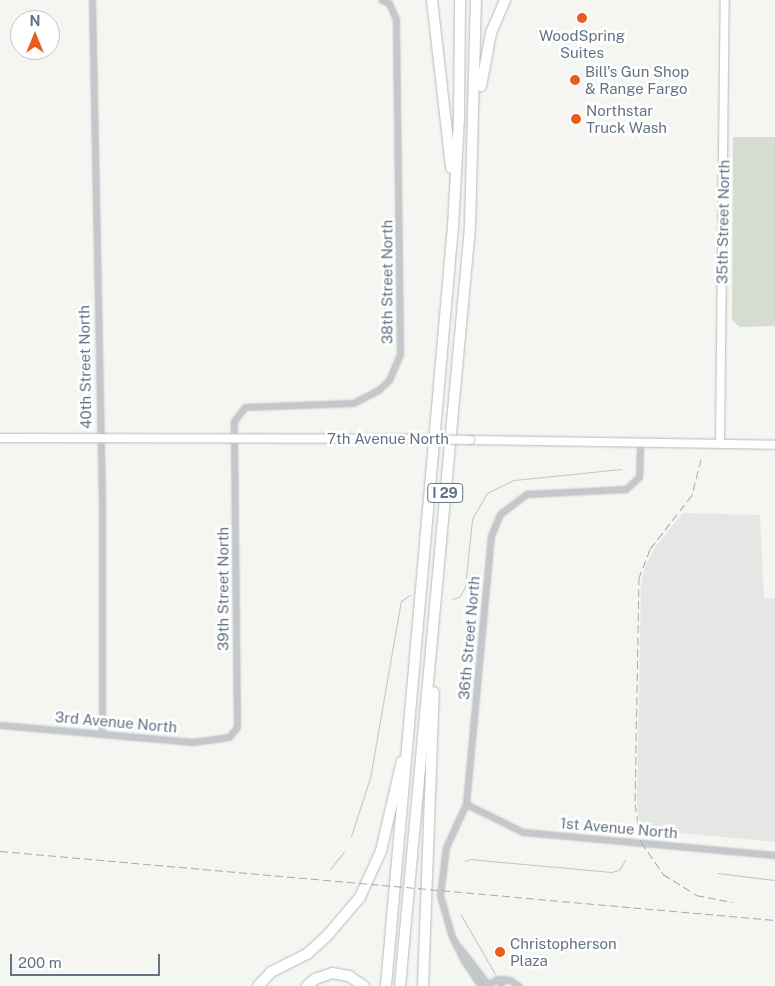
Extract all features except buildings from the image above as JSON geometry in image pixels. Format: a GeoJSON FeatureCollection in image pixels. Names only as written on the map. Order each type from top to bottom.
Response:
{"type":"FeatureCollection","features":[{"type":"Feature","properties":{"kind":"highway"},"geometry":{"type":"LineString","coordinates":[[432,0],[450,145],[453,226]]}},
{"type":"Feature","properties":{"kind":"highway","name":"I 29"},"geometry":{"type":"LineString","coordinates":[[386,986],[411,726],[453,226],[459,119],[460,0]]}},
{"type":"Feature","properties":{"kind":"highway","name":"I 29"},"geometry":{"type":"LineString","coordinates":[[400,986],[438,578],[474,147],[476,0]]}},
{"type":"Feature","properties":{"kind":"highway"},"geometry":{"type":"LineString","coordinates":[[474,147],[485,56],[505,0]]}},
{"type":"Feature","properties":{"kind":"highway"},"geometry":{"type":"LineString","coordinates":[[423,986],[438,578]]}},
{"type":"Feature","properties":{"kind":"highway"},"geometry":{"type":"LineString","coordinates":[[258,986],[272,972],[307,954],[326,938],[360,897],[381,851],[411,726]]}},
{"type":"Feature","properties":{"kind":"highway"},"geometry":{"type":"LineString","coordinates":[[306,986],[315,979],[332,974],[349,976],[364,986]]}},
{"type":"Feature","properties":{"kind":"street","name":"40th Street North"},"geometry":{"type":"LineString","coordinates":[[92,0],[99,439],[102,502],[102,733]]}},
{"type":"Feature","properties":{"kind":"street","name":"38th Street North"},"geometry":{"type":"LineString","coordinates":[[233,438],[234,421],[245,406],[353,403],[378,390],[389,380],[397,364],[400,354],[396,18],[389,3],[382,0]]}},
{"type":"Feature","properties":{"kind":"street","name":"35th Street North"},"geometry":{"type":"LineString","coordinates":[[720,444],[725,0]]}},
{"type":"Feature","properties":{"kind":"street","name":"7th Avenue North"},"geometry":{"type":"LineString","coordinates":[[0,438],[233,438],[775,444]]}},
{"type":"Feature","properties":{"kind":"street","name":"39th Street North"},"geometry":{"type":"LineString","coordinates":[[229,738],[237,727],[233,438]]}},
{"type":"Feature","properties":{"kind":"street","name":"36th Street North"},"geometry":{"type":"LineString","coordinates":[[481,986],[455,942],[442,910],[440,894],[446,848],[466,804],[491,536],[495,524],[507,507],[528,494],[626,489],[639,477],[640,442]]}},
{"type":"Feature","properties":{"kind":"street","name":"3rd Avenue North"},"geometry":{"type":"LineString","coordinates":[[0,725],[193,742],[229,738]]}},
{"type":"Feature","properties":{"kind":"street","name":"1st Avenue North"},"geometry":{"type":"LineString","coordinates":[[466,804],[523,832],[775,855]]}},
{"type":"Feature","properties":{"kind":"street","name":"36th Street North"},"geometry":{"type":"LineString","coordinates":[[455,942],[487,986]]}},
{"type":"Feature","properties":{"kind":"street"},"geometry":{"type":"LineString","coordinates":[[500,986],[503,980]]}},
{"type":"Feature","properties":{"kind":"street"},"geometry":{"type":"LineString","coordinates":[[487,986],[503,980],[520,986]]}},
{"type":"Feature","properties":{"kind":"shaded area"},"geometry":{"type":"Polygon","coordinates":[[[733,137],[775,137],[775,326],[740,327],[732,320],[733,137]]]}},
{"type":"Feature","properties":{"kind":"shaded area"},"geometry":{"type":"Polygon","coordinates":[[[683,513],[760,515],[764,598],[775,598],[775,842],[640,829],[637,806],[641,586],[645,567],[656,546],[683,513]]]}},
{"type":"Feature","properties":{"kind":"waterway"},"geometry":{"type":"LineString","coordinates":[[452,599],[459,597],[465,587],[472,519],[487,493],[514,480],[621,469]]}},
{"type":"Feature","properties":{"kind":"waterway"},"geometry":{"type":"LineString","coordinates":[[351,836],[370,778],[401,601],[410,595]]}},
{"type":"Feature","properties":{"kind":"waterway"},"geometry":{"type":"LineString","coordinates":[[330,869],[344,852]]}},
{"type":"Feature","properties":{"kind":"waterway"},"geometry":{"type":"LineString","coordinates":[[465,861],[470,859],[611,872],[619,870],[625,860]]}},
{"type":"Feature","properties":{"kind":"waterway"},"geometry":{"type":"LineString","coordinates":[[717,873],[775,880]]}},
{"type":"Feature","properties":{"kind":"waterway"},"geometry":{"type":"LineString","coordinates":[[461,915],[495,974]]}},
{"type":"Feature","properties":{"kind":"railway"},"geometry":{"type":"LineString","coordinates":[[701,459],[692,495],[650,549],[639,577],[635,804],[641,842],[663,874],[696,895],[732,902]]}},
{"type":"Feature","properties":{"kind":"railway"},"geometry":{"type":"LineString","coordinates":[[0,851],[775,920]]}},
{"type":"Feature","properties":{"kind":"place","name":"WoodSpring Suites"},"geometry":{"type":"Point","coordinates":[582,18]}},
{"type":"Feature","properties":{"kind":"place","name":"Bill's Gun Shop & Range Fargo"},"geometry":{"type":"Point","coordinates":[575,80]}},
{"type":"Feature","properties":{"kind":"place","name":"Northstar Truck Wash"},"geometry":{"type":"Point","coordinates":[576,119]}},
{"type":"Feature","properties":{"kind":"place","name":"Christopherson Plaza"},"geometry":{"type":"Point","coordinates":[500,952]}}]}
